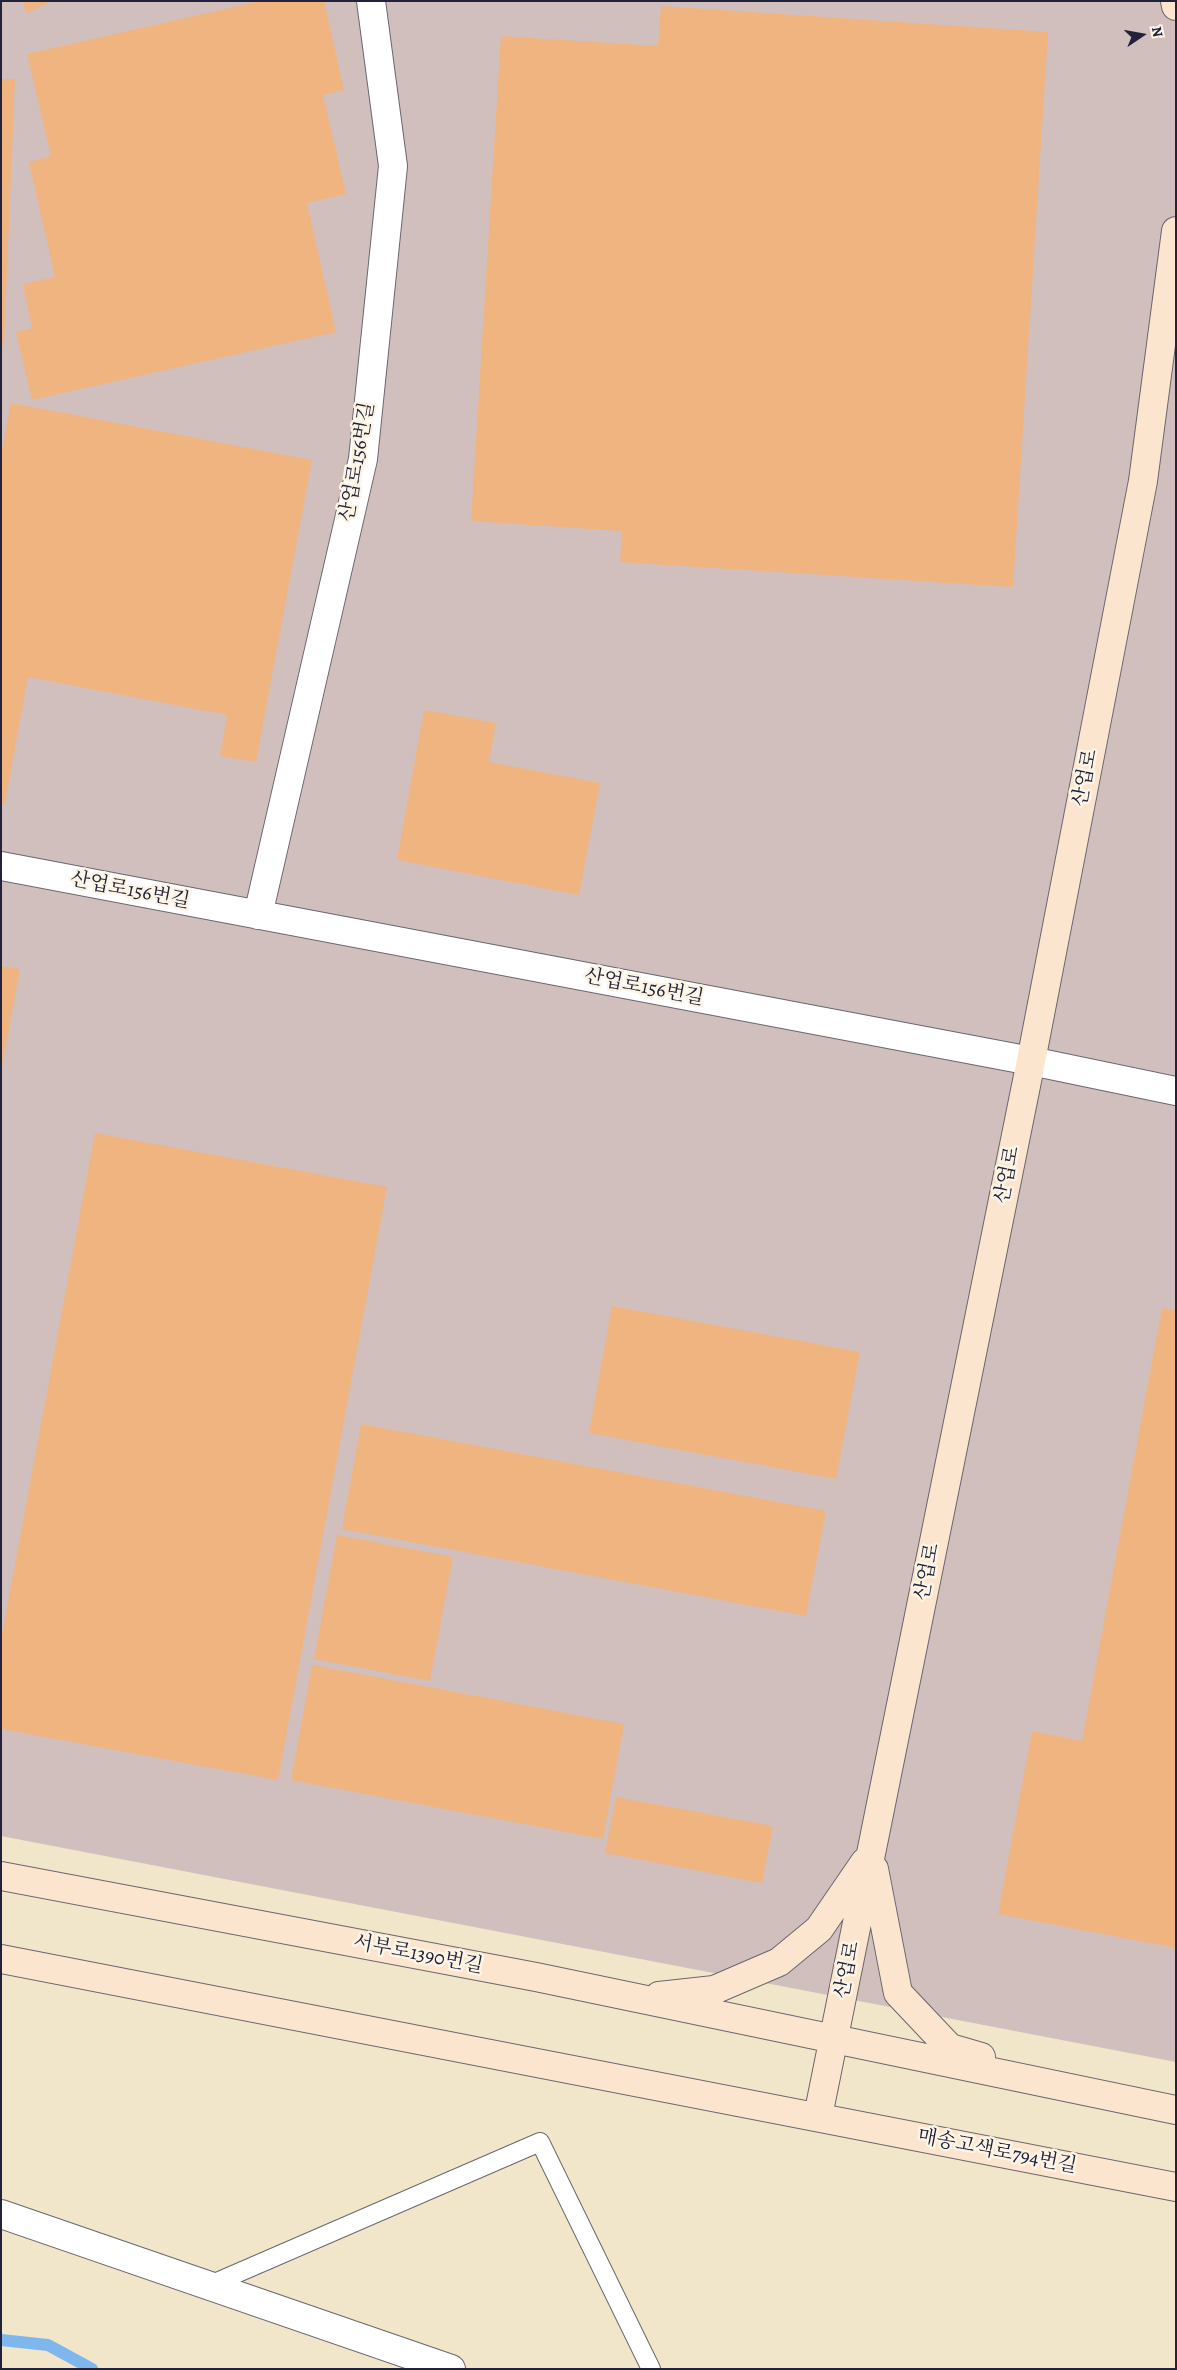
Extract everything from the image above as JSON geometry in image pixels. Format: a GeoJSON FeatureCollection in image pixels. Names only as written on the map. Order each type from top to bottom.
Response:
{"type":"FeatureCollection","features":[{"type":"Feature","properties":{"kind":"street","name":"산업로156번길"},"geometry":{"type":"LineString","coordinates":[[258,915],[363,459],[394,166],[371,1]]}},
{"type":"Feature","properties":{"kind":"street"},"geometry":{"type":"LineString","coordinates":[[1175,1],[1176,6]]}},
{"type":"Feature","properties":{"kind":"street","name":"산업로"},"geometry":{"type":"LineString","coordinates":[[818,2116],[1031,1061],[1143,481],[1176,231]]}},
{"type":"Feature","properties":{"kind":"street","name":"산업로156번길"},"geometry":{"type":"LineString","coordinates":[[1,866],[1031,1061],[1176,1091]]}},
{"type":"Feature","properties":{"kind":"street"},"geometry":{"type":"LineString","coordinates":[[634,1998],[714,1990],[779,1962],[819,1929],[871,1852]]}},
{"type":"Feature","properties":{"kind":"street"},"geometry":{"type":"LineString","coordinates":[[871,1852],[898,1993],[950,2048],[1120,2099]]}},
{"type":"Feature","properties":{"kind":"street","name":"서부로1390번길"},"geometry":{"type":"LineString","coordinates":[[1,1876],[536,1977],[834,2040]]}},
{"type":"Feature","properties":{"kind":"street"},"geometry":{"type":"LineString","coordinates":[[1,1959],[818,2116]]}},
{"type":"Feature","properties":{"kind":"street"},"geometry":{"type":"LineString","coordinates":[[834,2040],[1176,2110]]}},
{"type":"Feature","properties":{"kind":"street","name":"매송고색로794번길"},"geometry":{"type":"LineString","coordinates":[[818,2116],[1176,2187]]}},
{"type":"Feature","properties":{"kind":"street"},"geometry":{"type":"LineString","coordinates":[[1,2214],[451,2369]]}},
{"type":"Feature","properties":{"kind":"lane"},"geometry":{"type":"LineString","coordinates":[[210,2285],[540,2142],[651,2369]]}},
{"type":"Feature","properties":{"kind":"shaded area"},"geometry":{"type":"Polygon","coordinates":[[[1,1],[1176,1],[1176,2062],[1,1836],[1,1]]]}},
{"type":"Feature","properties":{"kind":"building"},"geometry":{"type":"Polygon","coordinates":[[[22,1],[52,1],[27,13],[22,1]]]}},
{"type":"Feature","properties":{"kind":"building"},"geometry":{"type":"Polygon","coordinates":[[[260,1],[324,1],[344,90],[323,95],[346,194],[307,203],[336,332],[32,400],[16,332],[32,328],[23,284],[55,277],[29,162],[51,156],[27,54],[260,1]]]}},
{"type":"Feature","properties":{"kind":"building"},"geometry":{"type":"Polygon","coordinates":[[[661,6],[1048,32],[1013,587],[620,562],[622,531],[471,521],[501,36],[658,46],[661,6]]]}},
{"type":"Feature","properties":{"kind":"building"},"geometry":{"type":"Polygon","coordinates":[[[1,79],[15,79],[4,346],[1,346],[1,79]]]}},
{"type":"Feature","properties":{"kind":"building"},"geometry":{"type":"Polygon","coordinates":[[[11,403],[312,460],[256,762],[220,756],[227,715],[28,677],[5,803],[1,803],[1,455],[11,403]]]}},
{"type":"Feature","properties":{"kind":"building"},"geometry":{"type":"Polygon","coordinates":[[[424,710],[496,723],[489,762],[600,783],[579,895],[397,860],[424,710]]]}},
{"type":"Feature","properties":{"kind":"building"},"geometry":{"type":"Polygon","coordinates":[[[1,966],[20,969],[2,1067],[1,1067],[1,966]]]}},
{"type":"Feature","properties":{"kind":"building"},"geometry":{"type":"Polygon","coordinates":[[[95,1133],[387,1187],[278,1780],[1,1729],[1,1640],[95,1133]]]}},
{"type":"Feature","properties":{"kind":"building"},"geometry":{"type":"Polygon","coordinates":[[[612,1306],[860,1352],[836,1479],[589,1433],[612,1306]]]}},
{"type":"Feature","properties":{"kind":"building"},"geometry":{"type":"Polygon","coordinates":[[[1162,1308],[1176,1310],[1176,1948],[998,1914],[1032,1731],[1082,1741],[1162,1308]]]}},
{"type":"Feature","properties":{"kind":"building"},"geometry":{"type":"Polygon","coordinates":[[[361,1424],[826,1511],[806,1616],[342,1529],[361,1424]]]}},
{"type":"Feature","properties":{"kind":"building"},"geometry":{"type":"Polygon","coordinates":[[[337,1535],[453,1557],[430,1681],[314,1659],[337,1535]]]}},
{"type":"Feature","properties":{"kind":"building"},"geometry":{"type":"Polygon","coordinates":[[[312,1665],[624,1724],[603,1839],[291,1780],[312,1665]]]}},
{"type":"Feature","properties":{"kind":"building"},"geometry":{"type":"Polygon","coordinates":[[[616,1797],[773,1826],[762,1883],[605,1853],[616,1797]]]}},
{"type":"Feature","properties":{"kind":"waterway"},"geometry":{"type":"LineString","coordinates":[[1,2340],[48,2345],[92,2369]]}}]}
